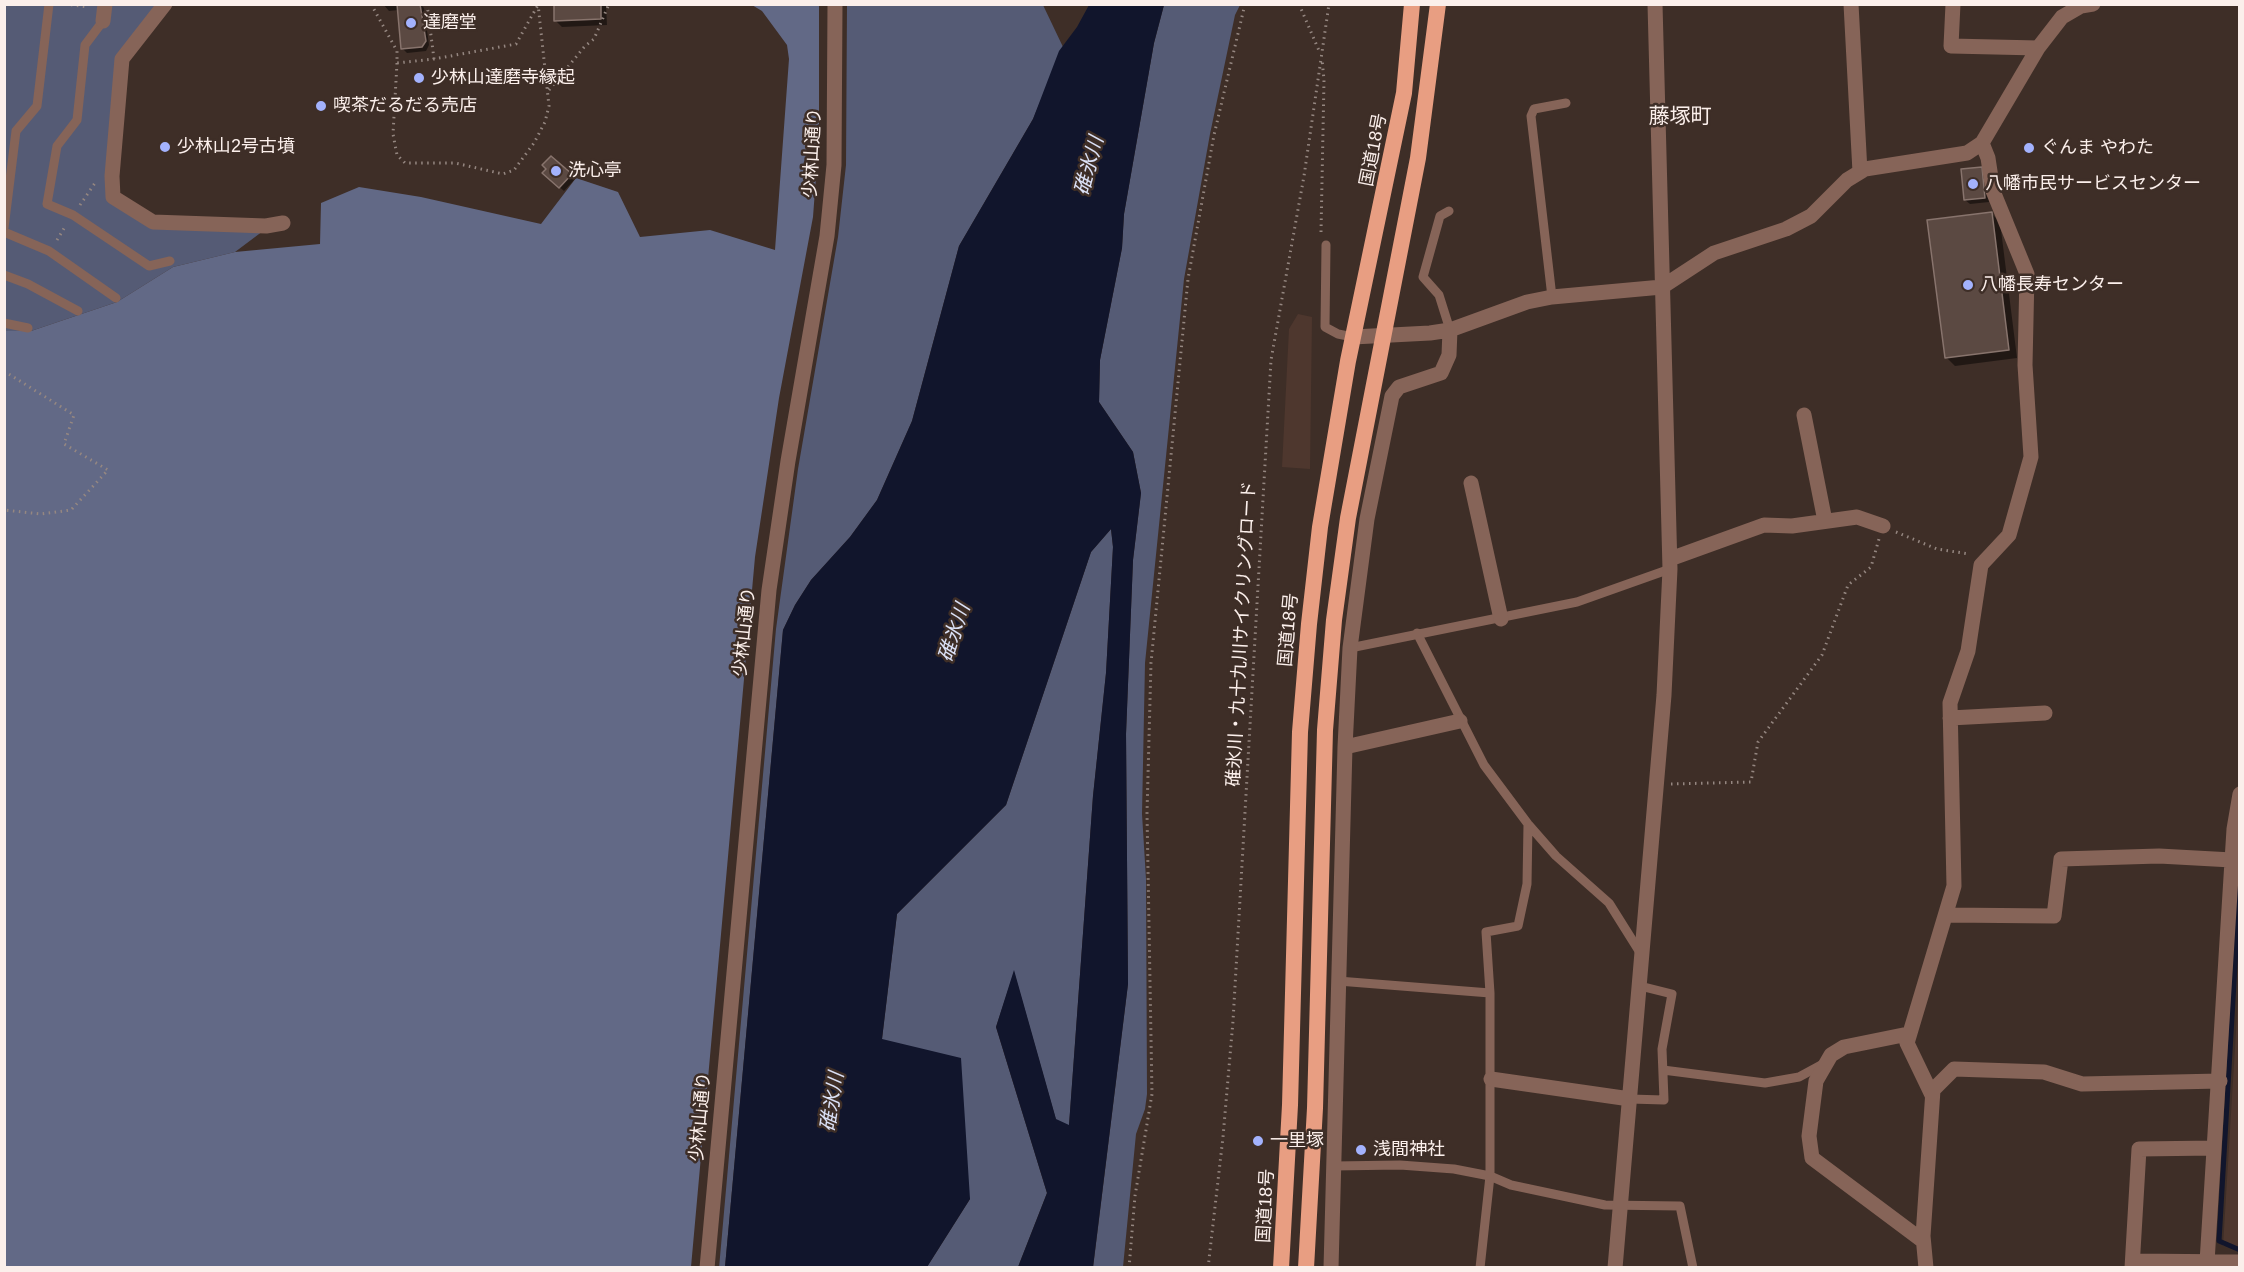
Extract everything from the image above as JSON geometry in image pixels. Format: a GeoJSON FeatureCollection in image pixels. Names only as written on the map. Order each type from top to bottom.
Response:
{"type":"FeatureCollection","features":[{"type":"Feature","properties":{"kind":"highway","name":"国道18号"},"geometry":{"type":"LineString","coordinates":[[1281,1268],[1289,1126],[1302,710],[1320,527],[1353,337],[1398,130],[1404,93],[1412,4]]}},
{"type":"Feature","properties":{"kind":"highway"},"geometry":{"type":"LineString","coordinates":[[1307,1264],[1315,1108],[1325,730],[1334,620],[1348,518],[1418,158],[1438,4]]}},
{"type":"Feature","properties":{"kind":"street"},"geometry":{"type":"LineString","coordinates":[[103,21],[105,4]]}},
{"type":"Feature","properties":{"kind":"street"},"geometry":{"type":"LineString","coordinates":[[165,4],[122,59],[113,197],[153,222],[266,226],[283,223]]}},
{"type":"Feature","properties":{"kind":"street","name":"少林山通り"},"geometry":{"type":"LineString","coordinates":[[707,1268],[769,590],[789,450],[827,236],[834,165],[835,4]]}},
{"type":"Feature","properties":{"kind":"street"},"geometry":{"type":"LineString","coordinates":[[1615,1268],[1657,785],[1670,564],[1655,4]]}},
{"type":"Feature","properties":{"kind":"street"},"geometry":{"type":"LineString","coordinates":[[1851,4],[1860,172]]}},
{"type":"Feature","properties":{"kind":"street"},"geometry":{"type":"LineString","coordinates":[[1953,4],[1951,46],[2038,48]]}},
{"type":"Feature","properties":{"kind":"street"},"geometry":{"type":"LineString","coordinates":[[1353,337],[1385,337],[1450,330],[1527,302],[1552,297],[1662,287],[1714,253],[1786,229],[1811,216],[1847,180],[1860,172],[1967,153],[1982,143],[2038,48],[2062,17],[2073,7],[2092,4]]}},
{"type":"Feature","properties":{"kind":"street"},"geometry":{"type":"LineString","coordinates":[[1932,1095],[1907,1043],[1954,886],[1950,703],[1968,651],[1981,565],[2009,535],[2029,471],[2031,448],[2025,365],[2027,274],[1993,191],[1988,158],[1982,143]]}},
{"type":"Feature","properties":{"kind":"street"},"geometry":{"type":"LineString","coordinates":[[1331,1268],[1345,747],[1350,648],[1367,519],[1392,396],[1399,387],[1441,373],[1449,355],[1450,330]]}},
{"type":"Feature","properties":{"kind":"street"},"geometry":{"type":"LineString","coordinates":[[1804,415],[1825,521]]}},
{"type":"Feature","properties":{"kind":"street"},"geometry":{"type":"LineString","coordinates":[[1471,483],[1501,619]]}},
{"type":"Feature","properties":{"kind":"street"},"geometry":{"type":"LineString","coordinates":[[1670,564],[1764,525],[1792,526],[1857,517],[1883,526]]}},
{"type":"Feature","properties":{"kind":"street"},"geometry":{"type":"LineString","coordinates":[[1950,718],[2045,714]]}},
{"type":"Feature","properties":{"kind":"street"},"geometry":{"type":"LineString","coordinates":[[1345,747],[1460,722]]}},
{"type":"Feature","properties":{"kind":"street"},"geometry":{"type":"LineString","coordinates":[[2207,1262],[2232,860],[2240,794]]}},
{"type":"Feature","properties":{"kind":"street"},"geometry":{"type":"LineString","coordinates":[[1947,915],[2054,916],[2061,859],[2159,856],[2232,860]]}},
{"type":"Feature","properties":{"kind":"street"},"geometry":{"type":"LineString","coordinates":[[1908,1034],[1844,1047],[1831,1055],[1823,1064],[1816,1081],[1810,1111],[1809,1136],[1812,1158],[1923,1241]]}},
{"type":"Feature","properties":{"kind":"street"},"geometry":{"type":"LineString","coordinates":[[1926,1268],[1923,1241],[1932,1095],[1933,1090],[1954,1069],[2044,1072],[2082,1084],[2220,1081]]}},
{"type":"Feature","properties":{"kind":"street"},"geometry":{"type":"LineString","coordinates":[[1491,1079],[1630,1099]]}},
{"type":"Feature","properties":{"kind":"street"},"geometry":{"type":"LineString","coordinates":[[2214,1148],[2139,1149],[2132,1264],[2240,1263]]}},
{"type":"Feature","properties":{"kind":"lane"},"geometry":{"type":"LineString","coordinates":[[49,4],[37,105],[16,131],[4,230],[49,251],[116,298]]}},
{"type":"Feature","properties":{"kind":"lane"},"geometry":{"type":"LineString","coordinates":[[103,21],[85,45],[77,120],[57,146],[46,204],[73,215],[148,266],[170,261]]}},
{"type":"Feature","properties":{"kind":"lane"},"geometry":{"type":"LineString","coordinates":[[1552,297],[1531,116],[1534,109],[1566,103]]}},
{"type":"Feature","properties":{"kind":"lane"},"geometry":{"type":"LineString","coordinates":[[1449,211],[1440,216],[1423,277],[1439,295],[1450,330]]}},
{"type":"Feature","properties":{"kind":"lane"},"geometry":{"type":"LineString","coordinates":[[1326,245],[1325,327],[1338,334],[1353,337]]}},
{"type":"Feature","properties":{"kind":"lane"},"geometry":{"type":"LineString","coordinates":[[4,275],[28,284],[78,311]]}},
{"type":"Feature","properties":{"kind":"lane"},"geometry":{"type":"LineString","coordinates":[[4,323],[28,328]]}},
{"type":"Feature","properties":{"kind":"lane"},"geometry":{"type":"LineString","coordinates":[[1350,648],[1577,602],[1670,564]]}},
{"type":"Feature","properties":{"kind":"lane"},"geometry":{"type":"LineString","coordinates":[[1417,633],[1460,722],[1484,765],[1528,824],[1556,856],[1609,903],[1642,956]]}},
{"type":"Feature","properties":{"kind":"lane"},"geometry":{"type":"LineString","coordinates":[[1480,1268],[1490,1176],[1490,993],[1486,932],[1518,926],[1527,884],[1528,824]]}},
{"type":"Feature","properties":{"kind":"lane"},"geometry":{"type":"LineString","coordinates":[[1338,981],[1490,993]]}},
{"type":"Feature","properties":{"kind":"lane"},"geometry":{"type":"LineString","coordinates":[[1630,1099],[1664,1100],[1664,1030],[1672,994],[1640,986]]}},
{"type":"Feature","properties":{"kind":"lane"},"geometry":{"type":"LineString","coordinates":[[1663,1070],[1765,1083],[1799,1077],[1823,1064]]}},
{"type":"Feature","properties":{"kind":"lane"},"geometry":{"type":"LineString","coordinates":[[1334,1166],[1454,1169],[1490,1176],[1511,1185],[1605,1205],[1680,1206],[1694,1268]]}},
{"type":"Feature","properties":{"kind":"path"},"geometry":{"type":"LineString","coordinates":[[64,4],[70,5]]}},
{"type":"Feature","properties":{"kind":"path"},"geometry":{"type":"LineString","coordinates":[[371,4],[397,51],[393,134],[397,154],[405,163],[455,163],[503,174],[514,170],[534,144],[545,122],[549,90],[538,5]]}},
{"type":"Feature","properties":{"kind":"path"},"geometry":{"type":"LineString","coordinates":[[427,4],[434,60]]}},
{"type":"Feature","properties":{"kind":"path"},"geometry":{"type":"LineString","coordinates":[[549,90],[594,39],[609,4]]}},
{"type":"Feature","properties":{"kind":"path"},"geometry":{"type":"LineString","coordinates":[[1129,1268],[1135,1196],[1152,1094],[1147,813],[1151,663],[1188,279],[1214,135],[1245,4]]}},
{"type":"Feature","properties":{"kind":"path"},"geometry":{"type":"LineString","coordinates":[[1299,4],[1321,54],[1324,80],[1321,232],[1326,245]]}},
{"type":"Feature","properties":{"kind":"path","name":"碓氷川・九十九川サイクリングロード"},"geometry":{"type":"LineString","coordinates":[[1208,1268],[1233,1020],[1271,360],[1304,176],[1329,4]]}},
{"type":"Feature","properties":{"kind":"path"},"geometry":{"type":"LineString","coordinates":[[397,63],[434,60],[516,44],[538,5]]}},
{"type":"Feature","properties":{"kind":"path"},"geometry":{"type":"LineString","coordinates":[[49,251],[93,187]]}},
{"type":"Feature","properties":{"kind":"path"},"geometry":{"type":"LineString","coordinates":[[4,371],[74,415],[64,444],[108,470],[71,510],[41,514],[4,510]]}},
{"type":"Feature","properties":{"kind":"path"},"geometry":{"type":"LineString","coordinates":[[1657,785],[1751,782],[1758,742],[1822,655],[1848,585],[1871,567],[1883,526],[1937,549],[1987,557]]}},
{"type":"Feature","properties":{"kind":"shaded area"},"geometry":{"type":"Polygon","coordinates":[[[5,5],[159,5],[116,57],[107,199],[133,217],[263,231],[235,252],[173,267],[117,302],[31,331],[5,331],[5,5]]]}},
{"type":"Feature","properties":{"kind":"shaded area"},"geometry":{"type":"Polygon","coordinates":[[[752,5],[819,5],[819,137],[813,217],[779,398],[755,557],[691,1267],[5,1268],[5,331],[31,331],[117,302],[173,267],[235,252],[320,244],[321,203],[359,187],[421,197],[541,224],[576,178],[618,192],[640,237],[710,230],[775,250],[789,59],[787,45],[762,11],[752,5]]]}},
{"type":"Feature","properties":{"kind":"shaded area"},"geometry":{"type":"Polygon","coordinates":[[[847,5],[1043,5],[1063,47],[1033,119],[959,246],[912,421],[877,500],[850,537],[811,580],[783,630],[725,1267],[719,1268],[776,629],[798,469],[838,237],[846,165],[847,5]]]}},
{"type":"Feature","properties":{"kind":"shaded area"},"geometry":{"type":"Polygon","coordinates":[[[1164,5],[1240,5],[1235,15],[1210,134],[1184,279],[1145,663],[1142,814],[1146,879],[1147,1094],[1145,1109],[1136,1134],[1123,1267],[1093,1268],[1128,984],[1126,734],[1133,560],[1141,493],[1133,452],[1099,402],[1100,360],[1122,248],[1124,214],[1154,43],[1164,5]]]}},
{"type":"Feature","properties":{"kind":"shaded area"},"geometry":{"type":"Polygon","coordinates":[[[1298,314],[1312,317],[1310,469],[1282,467],[1289,329],[1298,314]]]}},
{"type":"Feature","properties":{"kind":"shaded area"},"geometry":{"type":"Polygon","coordinates":[[[1111,529],[1113,547],[1106,673],[1093,796],[1069,1126],[1056,1120],[1014,972],[996,1027],[1047,1193],[1018,1267],[927,1267],[970,1199],[882,1039],[897,914],[1006,805],[1091,552],[1111,529]]]}},
{"type":"Feature","properties":{"kind":"shaded area"},"geometry":{"type":"Polygon","coordinates":[[[2239,982],[2239,1247],[2223,1246],[2239,982]]]}},
{"type":"Feature","properties":{"kind":"water","name":"碓氷川"},"geometry":{"type":"Polygon","coordinates":[[[1089,5],[1164,5],[1154,43],[1124,214],[1122,248],[1100,360],[1099,402],[1133,452],[1141,493],[1133,560],[1126,734],[1128,984],[1093,1267],[1018,1267],[1047,1193],[996,1027],[1014,970],[1056,1119],[1069,1125],[1093,796],[1106,673],[1113,547],[1111,529],[1091,552],[1006,805],[897,914],[882,1039],[961,1058],[970,1199],[927,1267],[725,1267],[783,630],[811,580],[850,537],[877,500],[912,421],[959,246],[1033,119],[1059,51],[1077,27],[1089,5]]]}},
{"type":"Feature","properties":{"kind":"building","name":"達磨堂"},"geometry":{"type":"Polygon","coordinates":[[[397,4],[420,4],[426,41],[422,47],[401,49],[397,4]]]}},
{"type":"Feature","properties":{"kind":"building"},"geometry":{"type":"Polygon","coordinates":[[[554,4],[601,4],[601,19],[554,21],[554,4]]]}},
{"type":"Feature","properties":{"kind":"building","name":"洗心亭"},"geometry":{"type":"Polygon","coordinates":[[[551,156],[572,174],[559,188],[542,173],[546,169],[542,165],[551,156]]]}},
{"type":"Feature","properties":{"kind":"building","name":"八幡市民サービスセンター"},"geometry":{"type":"Polygon","coordinates":[[[1982,167],[1985,198],[1964,200],[1961,169],[1982,167]]]}},
{"type":"Feature","properties":{"kind":"building","name":"八幡長寿センター"},"geometry":{"type":"Polygon","coordinates":[[[1992,212],[2009,350],[1945,358],[1927,220],[1992,212]]]}},
{"type":"Feature","properties":{"kind":"waterway"},"geometry":{"type":"LineString","coordinates":[[2240,879],[2219,1241],[2240,1250]]}},
{"type":"Feature","properties":{"kind":"place","name":"達磨堂"},"geometry":{"type":"Point","coordinates":[411,23]}},
{"type":"Feature","properties":{"kind":"place","name":"少林山達磨寺縁起"},"geometry":{"type":"Point","coordinates":[419,78]}},
{"type":"Feature","properties":{"kind":"place","name":"喫茶だるだる売店"},"geometry":{"type":"Point","coordinates":[321,106]}},
{"type":"Feature","properties":{"kind":"place","name":"少林山2号古墳"},"geometry":{"type":"Point","coordinates":[165,147]}},
{"type":"Feature","properties":{"kind":"place","name":"ぐんま やわた"},"geometry":{"type":"Point","coordinates":[2029,148]}},
{"type":"Feature","properties":{"kind":"place","name":"洗心亭"},"geometry":{"type":"Point","coordinates":[556,171]}},
{"type":"Feature","properties":{"kind":"place","name":"八幡市民サービスセンター"},"geometry":{"type":"Point","coordinates":[1973,184]}},
{"type":"Feature","properties":{"kind":"place","name":"八幡長寿センター"},"geometry":{"type":"Point","coordinates":[1968,285]}},
{"type":"Feature","properties":{"kind":"place","name":"一里塚"},"geometry":{"type":"Point","coordinates":[1258,1141]}},
{"type":"Feature","properties":{"kind":"place","name":"浅間神社"},"geometry":{"type":"Point","coordinates":[1361,1150]}},
{"type":"Feature","properties":{"kind":"district","name":"藤塚町"},"geometry":{"type":"Point","coordinates":[1680,117]}}]}
